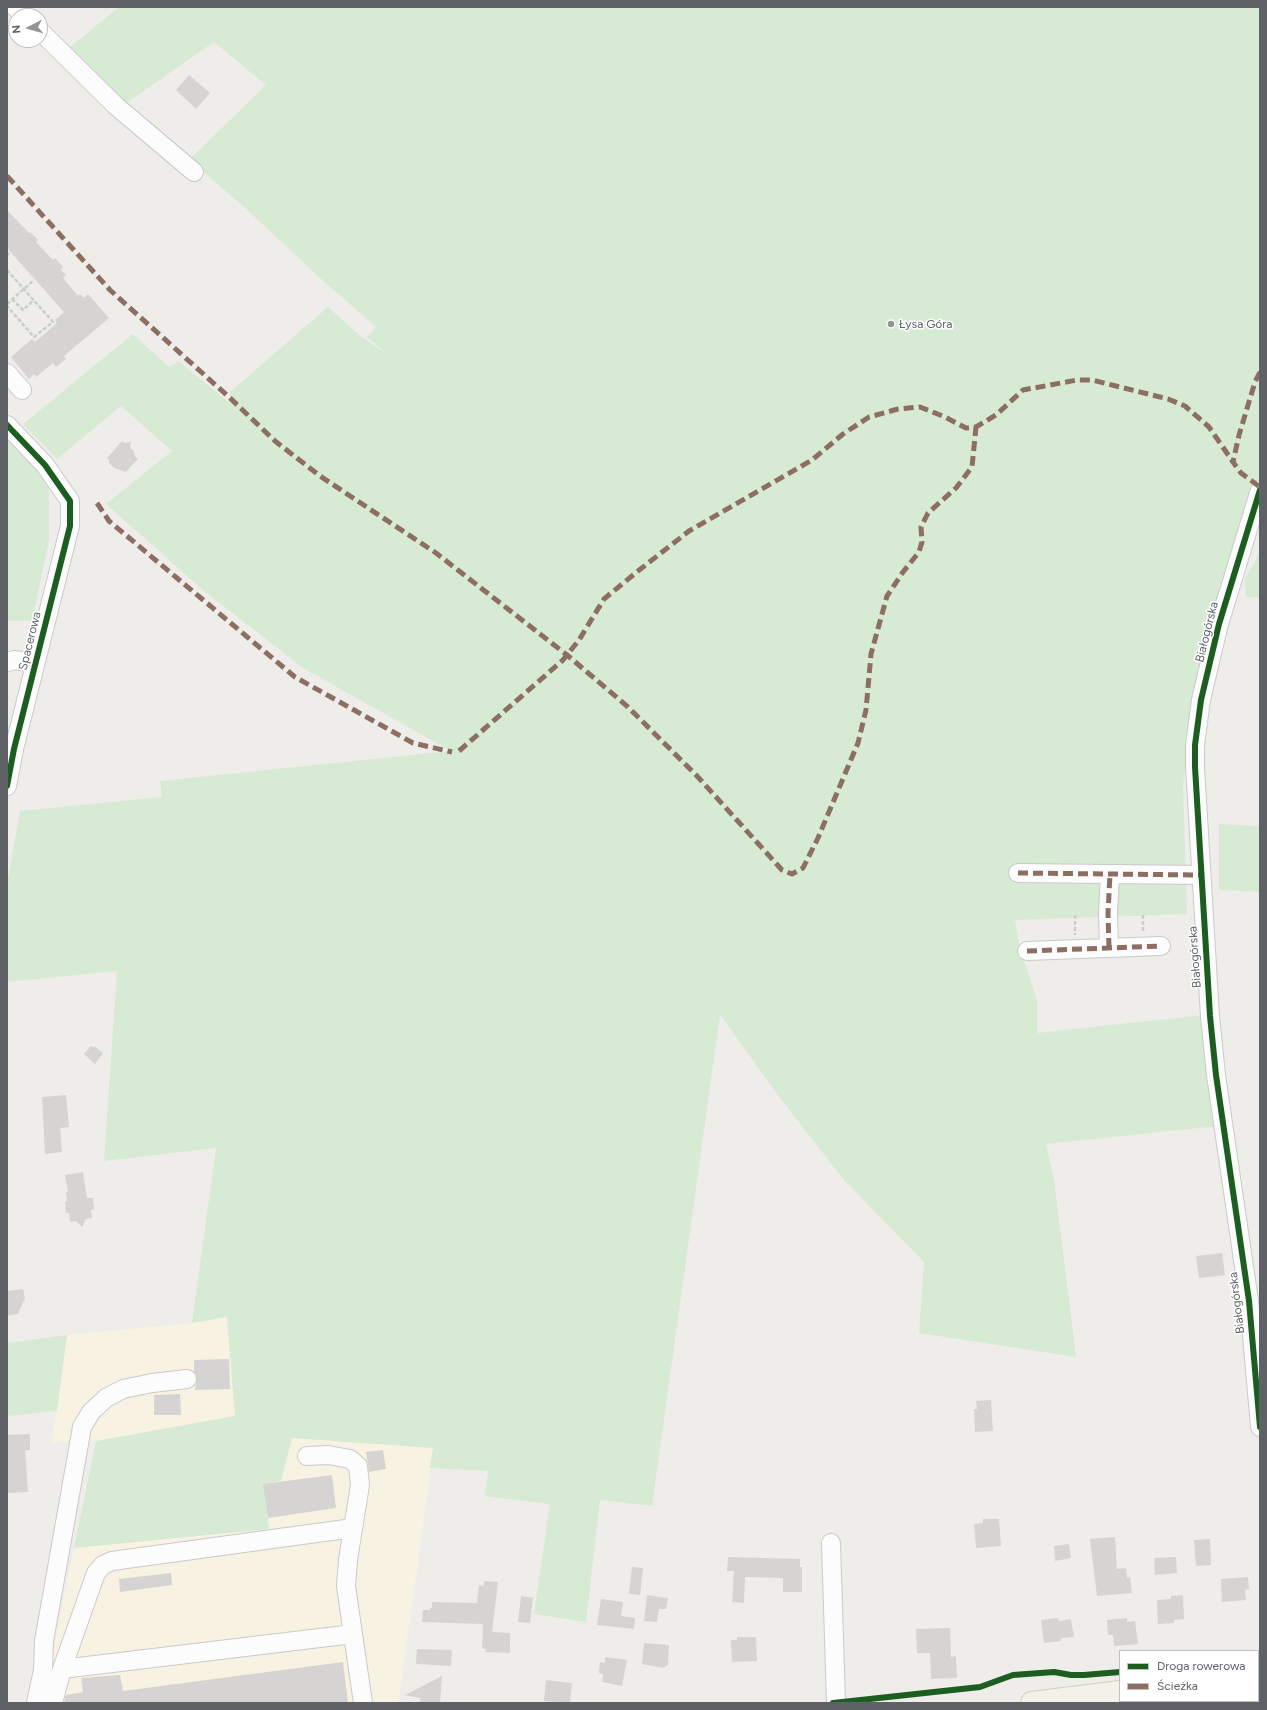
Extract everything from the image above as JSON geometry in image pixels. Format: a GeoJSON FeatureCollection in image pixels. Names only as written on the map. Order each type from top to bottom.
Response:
{"type":"FeatureCollection","features":[{"type":"Feature","properties":{"kind":"main road"},"geometry":{"type":"LineString","coordinates":[[1032,1703],[1119,1692]]}},
{"type":"Feature","properties":{"kind":"street"},"geometry":{"type":"LineString","coordinates":[[48,39],[116,106],[194,172]]}},
{"type":"Feature","properties":{"kind":"street"},"geometry":{"type":"LineString","coordinates":[[7,373],[22,390]]}},
{"type":"Feature","properties":{"kind":"street","name":"Spacerowa"},"geometry":{"type":"LineString","coordinates":[[7,425],[45,465],[70,501],[70,526],[14,748],[7,786]]}},
{"type":"Feature","properties":{"kind":"street","name":"Białogórska"},"geometry":{"type":"LineString","coordinates":[[1260,490],[1219,624],[1201,700],[1195,744],[1195,767],[1208,986],[1216,1068],[1249,1301],[1260,1427]]}},
{"type":"Feature","properties":{"kind":"street","name":"Spacerowa"},"geometry":{"type":"LineString","coordinates":[[7,662],[14,660],[35,663]]}},
{"type":"Feature","properties":{"kind":"street"},"geometry":{"type":"LineString","coordinates":[[1018,872],[1201,875]]}},
{"type":"Feature","properties":{"kind":"street"},"geometry":{"type":"LineString","coordinates":[[1109,948],[1108,913],[1110,874]]}},
{"type":"Feature","properties":{"kind":"street"},"geometry":{"type":"LineString","coordinates":[[1027,951],[1161,946]]}},
{"type":"Feature","properties":{"kind":"street"},"geometry":{"type":"LineString","coordinates":[[36,1703],[43,1670],[44,1641],[82,1427],[91,1412],[106,1398],[123,1389],[152,1383],[187,1379]]}},
{"type":"Feature","properties":{"kind":"street"},"geometry":{"type":"LineString","coordinates":[[307,1456],[328,1455],[350,1459],[358,1466],[360,1485],[348,1560],[346,1586],[363,1703]]}},
{"type":"Feature","properties":{"kind":"street"},"geometry":{"type":"LineString","coordinates":[[53,1703],[62,1669],[96,1573],[103,1565],[112,1561],[353,1528]]}},
{"type":"Feature","properties":{"kind":"street"},"geometry":{"type":"LineString","coordinates":[[832,1543],[836,1703]]}},
{"type":"Feature","properties":{"kind":"street"},"geometry":{"type":"LineString","coordinates":[[62,1669],[353,1634]]}},
{"type":"Feature","properties":{"kind":"path"},"geometry":{"type":"LineString","coordinates":[[7,270],[24,289],[34,300],[53,322],[34,337],[7,305],[12,299],[24,289],[34,280]]}},
{"type":"Feature","properties":{"kind":"path"},"geometry":{"type":"LineString","coordinates":[[12,299],[23,310],[34,300]]}},
{"type":"Feature","properties":{"kind":"shaded area"},"geometry":{"type":"Polygon","coordinates":[[[227,1316],[235,1417],[96,1441],[52,1442],[67,1335],[192,1323],[227,1316]]]}},
{"type":"Feature","properties":{"kind":"shaded area"},"geometry":{"type":"Polygon","coordinates":[[[292,1438],[434,1448],[398,1703],[7,1703],[43,1700],[74,1548],[269,1529],[263,1484],[281,1481],[292,1438]]]}},
{"type":"Feature","properties":{"kind":"green space"},"geometry":{"type":"Polygon","coordinates":[[[119,7],[1260,7],[1260,502],[1192,707],[1183,786],[1187,914],[1015,920],[1019,944],[1037,1001],[1037,1033],[1204,1015],[1218,1126],[1046,1144],[1054,1179],[1076,1357],[919,1333],[924,1262],[844,1180],[783,1102],[720,1015],[652,1506],[600,1500],[586,1622],[534,1614],[550,1504],[485,1496],[488,1471],[430,1468],[433,1448],[292,1438],[281,1481],[264,1484],[269,1529],[74,1548],[96,1441],[235,1416],[227,1317],[192,1323],[216,1148],[104,1161],[117,971],[7,982],[7,884],[20,811],[162,797],[160,781],[451,751],[303,668],[203,590],[106,504],[172,451],[121,406],[57,459],[23,424],[133,334],[169,367],[178,361],[231,404],[230,392],[328,307],[362,337],[387,354],[367,337],[376,327],[320,278],[242,205],[189,160],[266,85],[214,42],[125,104],[69,48],[119,7]]]}},
{"type":"Feature","properties":{"kind":"green space"},"geometry":{"type":"Polygon","coordinates":[[[7,430],[42,468],[49,488],[49,541],[32,621],[7,621],[7,430]]]}},
{"type":"Feature","properties":{"kind":"green space"},"geometry":{"type":"Polygon","coordinates":[[[1260,550],[1260,598],[1246,597],[1245,578],[1260,550]]]}},
{"type":"Feature","properties":{"kind":"green space"},"geometry":{"type":"Polygon","coordinates":[[[1219,824],[1260,826],[1260,892],[1219,890],[1219,824]]]}},
{"type":"Feature","properties":{"kind":"green space"},"geometry":{"type":"Polygon","coordinates":[[[67,1335],[57,1411],[7,1416],[7,1343],[67,1335]]]}},
{"type":"Feature","properties":{"kind":"building"},"geometry":{"type":"Polygon","coordinates":[[[189,75],[210,93],[196,109],[176,90],[189,75]]]}},
{"type":"Feature","properties":{"kind":"building"},"geometry":{"type":"Polygon","coordinates":[[[7,210],[29,233],[30,232],[38,240],[36,242],[53,260],[55,258],[63,267],[61,270],[66,275],[63,278],[78,296],[80,294],[84,298],[88,294],[109,318],[64,356],[66,359],[56,367],[53,363],[36,377],[34,374],[29,379],[11,357],[32,339],[35,342],[57,323],[55,320],[64,312],[7,248],[7,210]]]}},
{"type":"Feature","properties":{"kind":"building"},"geometry":{"type":"Polygon","coordinates":[[[122,441],[124,443],[131,442],[130,448],[134,451],[135,456],[138,459],[126,472],[114,468],[109,463],[107,458],[122,441]]]}},
{"type":"Feature","properties":{"kind":"building"},"geometry":{"type":"Polygon","coordinates":[[[91,1046],[93,1048],[94,1046],[103,1053],[95,1064],[84,1054],[91,1046]]]}},
{"type":"Feature","properties":{"kind":"building"},"geometry":{"type":"Polygon","coordinates":[[[66,1095],[69,1127],[60,1128],[62,1152],[45,1154],[42,1097],[66,1095]]]}},
{"type":"Feature","properties":{"kind":"building"},"geometry":{"type":"Polygon","coordinates":[[[83,1172],[87,1198],[93,1198],[94,1209],[91,1210],[92,1218],[86,1219],[82,1227],[76,1221],[70,1222],[69,1213],[66,1213],[65,1202],[67,1201],[66,1192],[68,1192],[65,1175],[83,1172]]]}},
{"type":"Feature","properties":{"kind":"building"},"geometry":{"type":"Polygon","coordinates":[[[1222,1253],[1225,1275],[1199,1278],[1196,1256],[1222,1253]]]}},
{"type":"Feature","properties":{"kind":"building"},"geometry":{"type":"Polygon","coordinates":[[[23,1289],[25,1298],[18,1314],[7,1316],[7,1291],[23,1289]]]}},
{"type":"Feature","properties":{"kind":"building"},"geometry":{"type":"Polygon","coordinates":[[[229,1359],[230,1389],[195,1390],[197,1378],[194,1372],[194,1360],[229,1359]]]}},
{"type":"Feature","properties":{"kind":"building"},"geometry":{"type":"Polygon","coordinates":[[[180,1394],[181,1415],[154,1415],[154,1395],[180,1394]]]}},
{"type":"Feature","properties":{"kind":"building"},"geometry":{"type":"Polygon","coordinates":[[[991,1400],[993,1431],[975,1432],[974,1409],[977,1409],[976,1401],[991,1400]]]}},
{"type":"Feature","properties":{"kind":"building"},"geometry":{"type":"Polygon","coordinates":[[[30,1434],[30,1450],[25,1450],[28,1492],[7,1493],[7,1435],[30,1434]]]}},
{"type":"Feature","properties":{"kind":"building"},"geometry":{"type":"Polygon","coordinates":[[[383,1450],[386,1469],[369,1472],[366,1452],[383,1450]]]}},
{"type":"Feature","properties":{"kind":"building"},"geometry":{"type":"Polygon","coordinates":[[[332,1475],[336,1508],[268,1518],[263,1484],[332,1475]]]}},
{"type":"Feature","properties":{"kind":"building"},"geometry":{"type":"Polygon","coordinates":[[[983,1519],[999,1519],[1001,1546],[976,1548],[974,1524],[983,1523],[983,1519]]]}},
{"type":"Feature","properties":{"kind":"building"},"geometry":{"type":"Polygon","coordinates":[[[1115,1537],[1117,1569],[1126,1568],[1127,1578],[1130,1577],[1132,1593],[1097,1596],[1090,1539],[1115,1537]]]}},
{"type":"Feature","properties":{"kind":"building"},"geometry":{"type":"Polygon","coordinates":[[[1210,1539],[1211,1565],[1196,1566],[1194,1540],[1210,1539]]]}},
{"type":"Feature","properties":{"kind":"building"},"geometry":{"type":"Polygon","coordinates":[[[1069,1544],[1071,1558],[1055,1561],[1054,1546],[1069,1544]]]}},
{"type":"Feature","properties":{"kind":"building"},"geometry":{"type":"Polygon","coordinates":[[[728,1557],[800,1559],[800,1567],[802,1567],[802,1592],[783,1592],[783,1578],[745,1577],[744,1603],[732,1602],[734,1571],[727,1571],[728,1557]]]}},
{"type":"Feature","properties":{"kind":"building"},"geometry":{"type":"Polygon","coordinates":[[[1176,1557],[1177,1573],[1155,1575],[1154,1558],[1176,1557]]]}},
{"type":"Feature","properties":{"kind":"building"},"geometry":{"type":"Polygon","coordinates":[[[632,1567],[643,1568],[640,1595],[629,1594],[632,1567]]]}},
{"type":"Feature","properties":{"kind":"building"},"geometry":{"type":"Polygon","coordinates":[[[171,1573],[172,1585],[120,1592],[119,1579],[171,1573]]]}},
{"type":"Feature","properties":{"kind":"building"},"geometry":{"type":"Polygon","coordinates":[[[1248,1577],[1249,1589],[1245,1590],[1246,1600],[1222,1602],[1221,1579],[1248,1577]]]}},
{"type":"Feature","properties":{"kind":"building"},"geometry":{"type":"Polygon","coordinates":[[[484,1581],[498,1582],[492,1632],[510,1633],[510,1653],[485,1652],[486,1649],[482,1648],[483,1624],[422,1622],[423,1610],[430,1610],[430,1608],[432,1608],[432,1602],[477,1603],[479,1585],[484,1586],[484,1581]]]}},
{"type":"Feature","properties":{"kind":"building"},"geometry":{"type":"Polygon","coordinates":[[[647,1595],[668,1598],[666,1609],[659,1609],[657,1622],[644,1621],[647,1595]]]}},
{"type":"Feature","properties":{"kind":"building"},"geometry":{"type":"Polygon","coordinates":[[[1183,1595],[1184,1619],[1174,1620],[1174,1623],[1158,1624],[1157,1600],[1171,1599],[1171,1596],[1183,1595]]]}},
{"type":"Feature","properties":{"kind":"building"},"geometry":{"type":"Polygon","coordinates":[[[521,1596],[533,1598],[530,1623],[518,1622],[521,1596]]]}},
{"type":"Feature","properties":{"kind":"building"},"geometry":{"type":"Polygon","coordinates":[[[601,1599],[623,1602],[621,1616],[635,1618],[634,1629],[597,1625],[601,1599]]]}},
{"type":"Feature","properties":{"kind":"building"},"geometry":{"type":"Polygon","coordinates":[[[1058,1618],[1059,1621],[1071,1619],[1074,1637],[1061,1638],[1061,1641],[1044,1643],[1041,1620],[1058,1618]]]}},
{"type":"Feature","properties":{"kind":"building"},"geometry":{"type":"Polygon","coordinates":[[[1127,1618],[1127,1622],[1135,1621],[1138,1644],[1114,1646],[1113,1635],[1108,1635],[1107,1620],[1127,1618]]]}},
{"type":"Feature","properties":{"kind":"building"},"geometry":{"type":"Polygon","coordinates":[[[950,1628],[951,1657],[956,1656],[957,1678],[931,1679],[930,1653],[917,1653],[916,1629],[950,1628]]]}},
{"type":"Feature","properties":{"kind":"building"},"geometry":{"type":"Polygon","coordinates":[[[737,1637],[756,1637],[757,1661],[732,1662],[731,1640],[737,1640],[737,1637]]]}},
{"type":"Feature","properties":{"kind":"building"},"geometry":{"type":"Polygon","coordinates":[[[644,1643],[669,1645],[668,1665],[663,1668],[642,1664],[644,1643]]]}},
{"type":"Feature","properties":{"kind":"building"},"geometry":{"type":"Polygon","coordinates":[[[417,1649],[452,1650],[451,1666],[416,1664],[417,1649]]]}},
{"type":"Feature","properties":{"kind":"building"},"geometry":{"type":"Polygon","coordinates":[[[605,1657],[627,1660],[622,1686],[602,1682],[603,1674],[599,1673],[600,1662],[605,1663],[605,1657]]]}},
{"type":"Feature","properties":{"kind":"building"},"geometry":{"type":"Polygon","coordinates":[[[343,1662],[348,1703],[64,1703],[66,1695],[83,1692],[81,1678],[120,1675],[123,1691],[343,1662]]]}},
{"type":"Feature","properties":{"kind":"building"},"geometry":{"type":"Polygon","coordinates":[[[442,1676],[440,1703],[420,1703],[420,1698],[405,1695],[442,1676]]]}},
{"type":"Feature","properties":{"kind":"building"},"geometry":{"type":"Polygon","coordinates":[[[546,1680],[572,1683],[570,1703],[544,1701],[546,1680]]]}},
{"type":"Feature","properties":{"kind":"marked path"},"geometry":{"type":"LineString","coordinates":[[7,176],[110,290],[229,397],[275,441],[320,476],[436,553],[567,655],[628,707],[697,776],[782,870],[792,874],[803,868],[818,838],[858,743],[866,710],[871,654],[887,596],[919,552],[922,542],[921,527],[928,513],[956,488],[972,467],[976,427]]}},
{"type":"Feature","properties":{"kind":"marked path"},"geometry":{"type":"LineString","coordinates":[[1260,372],[1255,382],[1239,435],[1233,462],[1241,473],[1260,487]]}},
{"type":"Feature","properties":{"kind":"marked path"},"geometry":{"type":"LineString","coordinates":[[459,751],[563,660],[579,640],[604,599],[638,571],[689,531],[812,460],[843,434],[869,417],[898,409],[920,407],[945,417],[966,428],[976,427],[996,415],[1023,390],[1077,380],[1092,380],[1168,399],[1185,406],[1209,427],[1233,462]]}},
{"type":"Feature","properties":{"kind":"marked path"},"geometry":{"type":"LineString","coordinates":[[97,503],[109,521],[295,677],[413,743],[452,752]]}},
{"type":"Feature","properties":{"kind":"marked path"},"geometry":{"type":"LineString","coordinates":[[1018,873],[1201,875]]}},
{"type":"Feature","properties":{"kind":"marked path"},"geometry":{"type":"LineString","coordinates":[[1109,948],[1108,913],[1110,874]]}},
{"type":"Feature","properties":{"kind":"marked path"},"geometry":{"type":"LineString","coordinates":[[1027,951],[1161,946]]}},
{"type":"Feature","properties":{"kind":"cycle path"},"geometry":{"type":"LineString","coordinates":[[7,425],[45,465],[70,501],[70,526],[14,749],[7,786]]}},
{"type":"Feature","properties":{"kind":"cycle path"},"geometry":{"type":"LineString","coordinates":[[1260,490],[1219,624],[1201,700],[1195,745],[1195,767],[1210,1016],[1216,1075],[1249,1301],[1260,1427]]}},
{"type":"Feature","properties":{"kind":"cycle path"},"geometry":{"type":"LineString","coordinates":[[833,1703],[980,1687],[1013,1675],[1054,1672],[1071,1675],[1084,1675],[1119,1672]]}},
{"type":"Feature","properties":{"kind":"place","name":"Łysa Góra"},"geometry":{"type":"Point","coordinates":[891,324]}}]}
